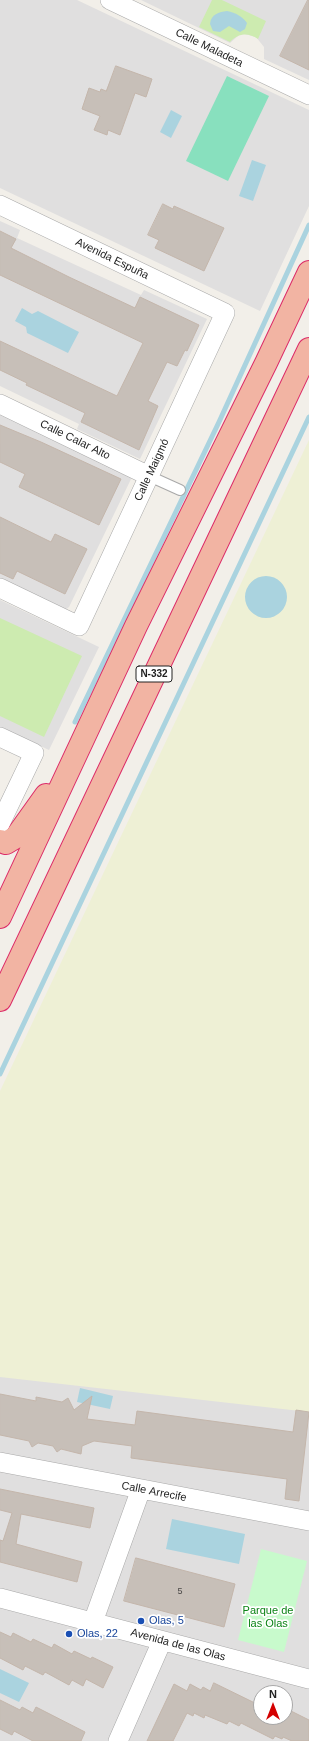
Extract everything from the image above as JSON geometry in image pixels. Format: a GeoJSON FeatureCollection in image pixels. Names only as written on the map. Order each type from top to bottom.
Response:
{"type":"FeatureCollection","features":[{"type":"Feature","properties":{"kind":"highway","name":"N-332"},"geometry":{"type":"LineString","coordinates":[[0,918],[87,735],[136,626],[266,363],[309,272]]}},
{"type":"Feature","properties":{"kind":"highway","name":"N-332"},"geometry":{"type":"LineString","coordinates":[[0,1000],[309,349]]}},
{"type":"Feature","properties":{"kind":"highway"},"geometry":{"type":"LineString","coordinates":[[0,841],[6,843],[16,837],[87,735]]}},
{"type":"Feature","properties":{"kind":"street","name":"Calle Maladeta"},"geometry":{"type":"LineString","coordinates":[[110,0],[309,95]]}},
{"type":"Feature","properties":{"kind":"street","name":"Avenida Espuña"},"geometry":{"type":"LineString","coordinates":[[0,205],[225,313]]}},
{"type":"Feature","properties":{"kind":"street","name":"Calle Maigmó"},"geometry":{"type":"LineString","coordinates":[[0,588],[79,626],[225,313]]}},
{"type":"Feature","properties":{"kind":"street","name":"Calle Calar Alto"},"geometry":{"type":"LineString","coordinates":[[0,404],[149,476]]}},
{"type":"Feature","properties":{"kind":"street"},"geometry":{"type":"LineString","coordinates":[[0,737],[34,753],[0,824]]}},
{"type":"Feature","properties":{"kind":"street","name":"Calle Arrecife"},"geometry":{"type":"LineString","coordinates":[[0,1462],[309,1521]]}},
{"type":"Feature","properties":{"kind":"street"},"geometry":{"type":"LineString","coordinates":[[93,1622],[141,1489]]}},
{"type":"Feature","properties":{"kind":"street","name":"Avenida de las Olas"},"geometry":{"type":"LineString","coordinates":[[0,1598],[309,1679]]}},
{"type":"Feature","properties":{"kind":"street"},"geometry":{"type":"LineString","coordinates":[[118,1741],[162,1641]]}},
{"type":"Feature","properties":{"kind":"lane"},"geometry":{"type":"LineString","coordinates":[[149,476],[180,490]]}},
{"type":"Feature","properties":{"kind":"shaded area"},"geometry":{"type":"Polygon","coordinates":[[[0,0],[77,0],[309,110],[309,206],[260,311],[0,188],[0,0]]]}},
{"type":"Feature","properties":{"kind":"shaded area"},"geometry":{"type":"Polygon","coordinates":[[[141,0],[309,0],[309,80],[264,59],[264,47],[256,37],[245,34],[239,35],[230,43],[141,0]]]}},
{"type":"Feature","properties":{"kind":"shaded area"},"geometry":{"type":"Polygon","coordinates":[[[0,221],[20,230],[17,238],[141,295],[144,290],[207,319],[140,459],[77,429],[79,424],[0,386],[0,221]]]}},
{"type":"Feature","properties":{"kind":"shaded area"},"geometry":{"type":"Polygon","coordinates":[[[0,414],[132,477],[69,607],[65,610],[0,581],[0,414]]]}},
{"type":"Feature","properties":{"kind":"shaded area"},"geometry":{"type":"Polygon","coordinates":[[[0,600],[99,647],[49,750],[0,727],[0,600]]]}},
{"type":"Feature","properties":{"kind":"shaded area"},"geometry":{"type":"Polygon","coordinates":[[[0,1376],[309,1411],[309,1741],[0,1741],[0,1376]]]}},
{"type":"Feature","properties":{"kind":"green space"},"geometry":{"type":"Polygon","coordinates":[[[212,0],[222,0],[266,21],[258,39],[251,35],[243,34],[230,42],[199,27],[212,0]]]}},
{"type":"Feature","properties":{"kind":"green space"},"geometry":{"type":"Polygon","coordinates":[[[227,76],[269,96],[228,181],[186,161],[227,76]]]}},
{"type":"Feature","properties":{"kind":"green space"},"geometry":{"type":"Polygon","coordinates":[[[309,440],[309,1412],[0,1377],[0,1091],[309,440]]]}},
{"type":"Feature","properties":{"kind":"green space"},"geometry":{"type":"Polygon","coordinates":[[[0,618],[82,656],[44,737],[0,716],[0,618]]]}},
{"type":"Feature","properties":{"kind":"green space","name":"Parque de las Olas"},"geometry":{"type":"Polygon","coordinates":[[[261,1549],[307,1561],[284,1652],[238,1640],[261,1549]]]}},
{"type":"Feature","properties":{"kind":"water"},"geometry":{"type":"Polygon","coordinates":[[[227,11],[243,18],[247,23],[245,29],[240,32],[229,26],[220,32],[213,31],[210,24],[212,18],[218,13],[227,11]]]}},
{"type":"Feature","properties":{"kind":"water"},"geometry":{"type":"Polygon","coordinates":[[[171,110],[182,116],[171,138],[160,132],[171,110]]]}},
{"type":"Feature","properties":{"kind":"water"},"geometry":{"type":"Polygon","coordinates":[[[252,160],[266,165],[253,201],[239,196],[252,160]]]}},
{"type":"Feature","properties":{"kind":"water"},"geometry":{"type":"Polygon","coordinates":[[[22,308],[32,314],[38,311],[79,332],[68,353],[27,333],[26,327],[15,321],[22,308]]]}},
{"type":"Feature","properties":{"kind":"water"},"geometry":{"type":"Polygon","coordinates":[[[262,576],[270,576],[278,579],[284,585],[287,597],[284,609],[278,615],[270,618],[262,618],[254,615],[248,609],[245,601],[245,593],[248,585],[254,579],[262,576]]]}},
{"type":"Feature","properties":{"kind":"water"},"geometry":{"type":"Polygon","coordinates":[[[80,1388],[113,1396],[110,1409],[77,1402],[80,1388]]]}},
{"type":"Feature","properties":{"kind":"water"},"geometry":{"type":"Polygon","coordinates":[[[172,1519],[245,1534],[239,1564],[166,1549],[172,1519]]]}},
{"type":"Feature","properties":{"kind":"water"},"geometry":{"type":"Polygon","coordinates":[[[0,1669],[29,1683],[19,1702],[0,1693],[0,1669]]]}},
{"type":"Feature","properties":{"kind":"building"},"geometry":{"type":"Polygon","coordinates":[[[309,0],[309,70],[280,56],[309,0]]]}},
{"type":"Feature","properties":{"kind":"building"},"geometry":{"type":"Polygon","coordinates":[[[116,66],[152,79],[146,97],[135,93],[120,135],[108,130],[107,135],[94,130],[100,116],[82,109],[89,88],[100,92],[101,89],[106,91],[116,66]]]}},
{"type":"Feature","properties":{"kind":"building"},"geometry":{"type":"Polygon","coordinates":[[[163,204],[173,209],[174,206],[224,228],[204,271],[155,248],[159,240],[148,235],[163,204]]]}},
{"type":"Feature","properties":{"kind":"building"},"geometry":{"type":"Polygon","coordinates":[[[0,231],[16,239],[11,248],[69,277],[135,308],[140,297],[199,325],[187,351],[185,350],[177,366],[167,362],[148,401],[158,406],[139,450],[81,422],[85,413],[26,385],[27,383],[0,370],[0,341],[117,396],[143,343],[0,275],[0,231]]]}},
{"type":"Feature","properties":{"kind":"building"},"geometry":{"type":"Polygon","coordinates":[[[0,425],[121,479],[99,525],[19,487],[25,474],[0,462],[0,425]]]}},
{"type":"Feature","properties":{"kind":"building"},"geometry":{"type":"Polygon","coordinates":[[[0,517],[51,542],[55,534],[87,549],[65,594],[17,571],[13,579],[0,573],[0,517]]]}},
{"type":"Feature","properties":{"kind":"building"},"geometry":{"type":"Polygon","coordinates":[[[0,1394],[36,1401],[36,1397],[62,1402],[68,1398],[74,1410],[92,1396],[87,1419],[135,1425],[137,1411],[293,1432],[296,1410],[309,1412],[299,1501],[285,1499],[287,1479],[131,1458],[132,1446],[94,1441],[82,1446],[81,1454],[61,1449],[57,1452],[53,1446],[38,1443],[32,1447],[29,1441],[0,1435],[0,1394]]]}},
{"type":"Feature","properties":{"kind":"building"},"geometry":{"type":"Polygon","coordinates":[[[0,1489],[94,1508],[90,1528],[21,1514],[16,1544],[82,1562],[77,1582],[0,1562],[0,1540],[3,1541],[12,1513],[0,1510],[0,1489]]]}},
{"type":"Feature","properties":{"kind":"building"},"geometry":{"type":"Polygon","coordinates":[[[136,1558],[235,1584],[224,1627],[124,1601],[136,1558]]]}},
{"type":"Feature","properties":{"kind":"building"},"geometry":{"type":"Polygon","coordinates":[[[0,1632],[11,1637],[13,1633],[31,1642],[33,1639],[52,1648],[54,1644],[72,1654],[74,1651],[91,1659],[92,1657],[113,1667],[103,1688],[86,1679],[83,1686],[72,1680],[69,1685],[45,1672],[43,1675],[25,1666],[23,1670],[0,1658],[0,1632]]]}},
{"type":"Feature","properties":{"kind":"building"},"geometry":{"type":"Polygon","coordinates":[[[214,1683],[253,1702],[253,1725],[293,1725],[293,1712],[309,1720],[309,1741],[292,1741],[283,1737],[282,1739],[275,1736],[273,1739],[241,1723],[239,1726],[229,1721],[227,1724],[205,1715],[204,1718],[194,1713],[193,1716],[187,1713],[173,1741],[147,1741],[174,1684],[187,1691],[190,1684],[201,1690],[203,1687],[210,1691],[214,1683]]]}},
{"type":"Feature","properties":{"kind":"building"},"geometry":{"type":"Polygon","coordinates":[[[0,1700],[20,1710],[22,1707],[33,1713],[36,1707],[85,1732],[81,1741],[33,1741],[14,1731],[12,1735],[0,1729],[0,1700]]]}},
{"type":"Feature","properties":{"kind":"waterway"},"geometry":{"type":"LineString","coordinates":[[75,722],[219,422],[309,225]]}},
{"type":"Feature","properties":{"kind":"waterway"},"geometry":{"type":"LineString","coordinates":[[0,1074],[309,417]]}},
{"type":"Feature","properties":{"kind":"place","name":"Olas, 5"},"geometry":{"type":"Point","coordinates":[141,1621]}},
{"type":"Feature","properties":{"kind":"place","name":"Olas, 22"},"geometry":{"type":"Point","coordinates":[69,1634]}}]}
